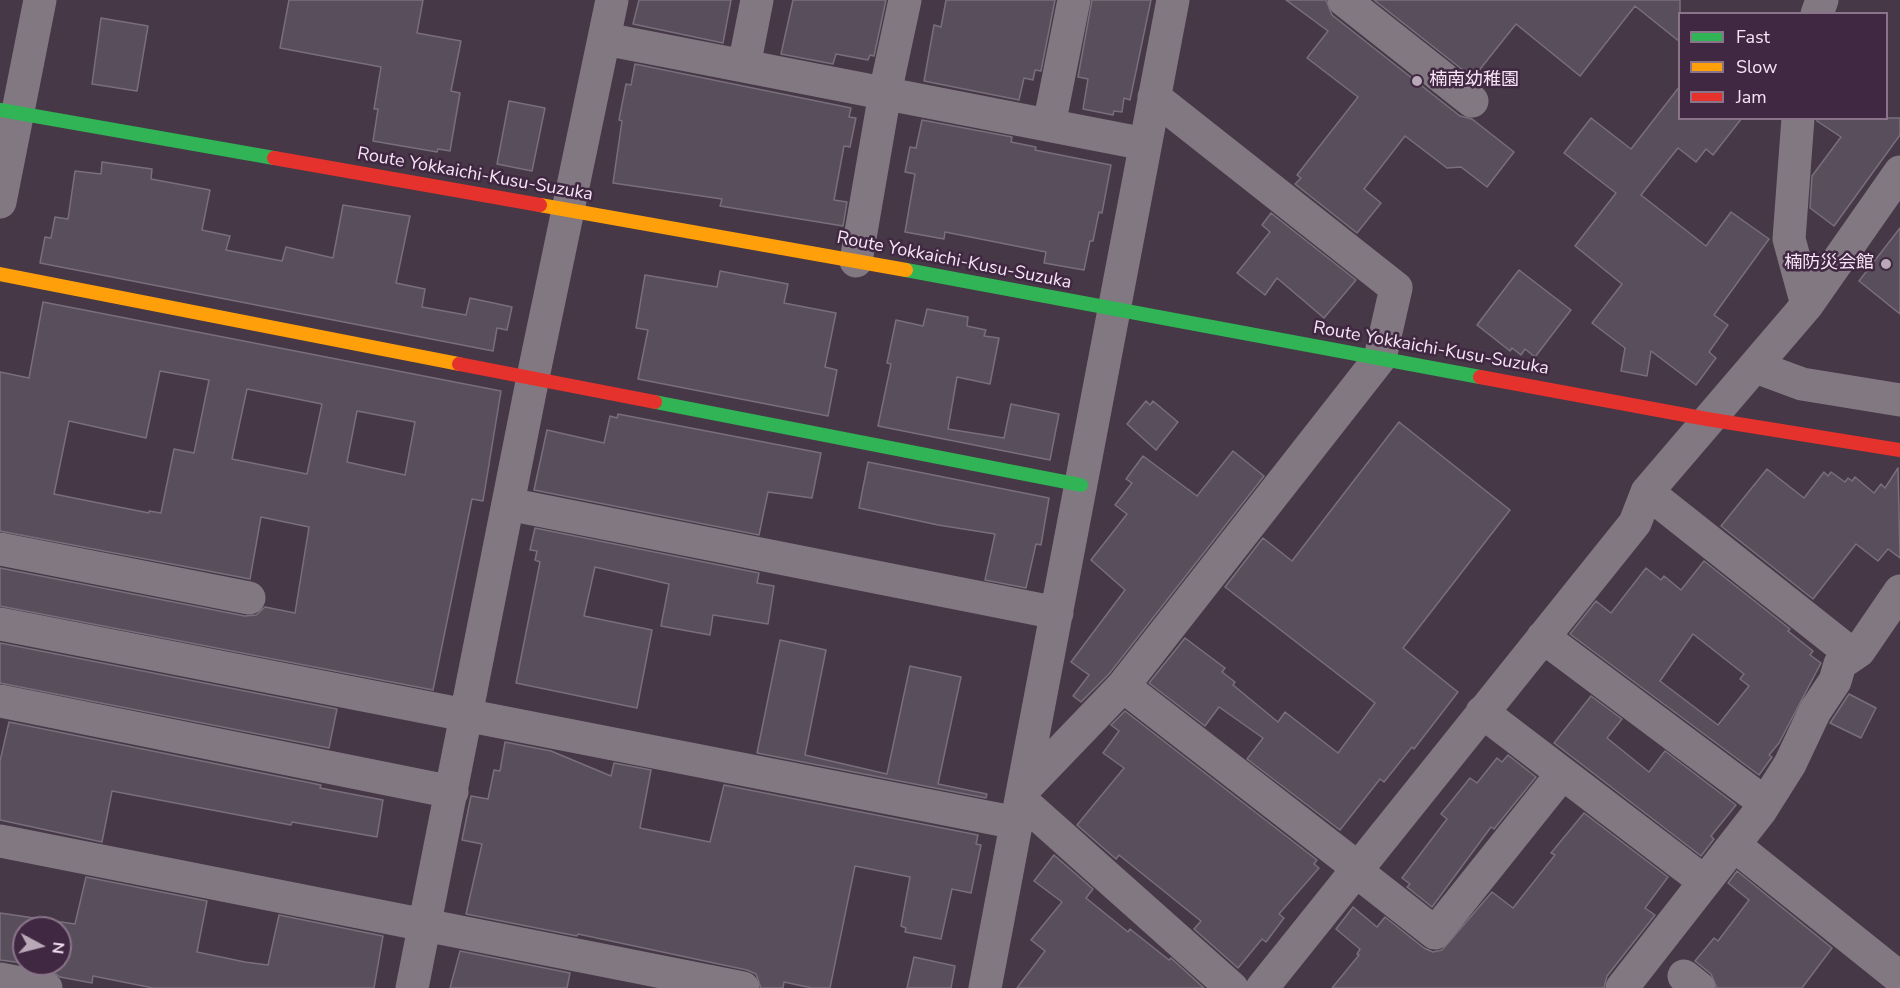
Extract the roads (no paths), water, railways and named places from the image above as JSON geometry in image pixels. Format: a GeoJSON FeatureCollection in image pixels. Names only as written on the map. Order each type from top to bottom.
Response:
{"type":"FeatureCollection","features":[{"type":"Feature","properties":{"kind":"main road","name":"Route Yokkaichi-Kusu-Suzuka"},"geometry":{"type":"LineString","coordinates":[[9,112],[856,261],[1707,418],[1900,450]]}},
{"type":"Feature","properties":{"kind":"main road"},"geometry":{"type":"LineString","coordinates":[[0,274],[1081,485]]}},
{"type":"Feature","properties":{"kind":"street"},"geometry":{"type":"LineString","coordinates":[[0,202],[9,112],[40,0]]}},
{"type":"Feature","properties":{"kind":"street"},"geometry":{"type":"LineString","coordinates":[[412,988],[533,377],[612,0]]}},
{"type":"Feature","properties":{"kind":"street"},"geometry":{"type":"LineString","coordinates":[[744,66],[757,0]]}},
{"type":"Feature","properties":{"kind":"street"},"geometry":{"type":"LineString","coordinates":[[856,261],[885,93],[905,0]]}},
{"type":"Feature","properties":{"kind":"street"},"geometry":{"type":"LineString","coordinates":[[1049,125],[1074,0]]}},
{"type":"Feature","properties":{"kind":"street"},"geometry":{"type":"LineString","coordinates":[[985,988],[1173,0]]}},
{"type":"Feature","properties":{"kind":"street"},"geometry":{"type":"LineString","coordinates":[[1344,0],[1472,101]]}},
{"type":"Feature","properties":{"kind":"street"},"geometry":{"type":"LineString","coordinates":[[605,39],[1145,144]]}},
{"type":"Feature","properties":{"kind":"street"},"geometry":{"type":"LineString","coordinates":[[1021,804],[1123,686],[1380,358],[1396,288],[1154,97]]}},
{"type":"Feature","properties":{"kind":"street"},"geometry":{"type":"LineString","coordinates":[[1798,120],[1790,240],[1808,305]]}},
{"type":"Feature","properties":{"kind":"street"},"geometry":{"type":"LineString","coordinates":[[1262,988],[1635,523],[1647,492],[1707,418],[1756,368],[1888,215],[1900,172]]}},
{"type":"Feature","properties":{"kind":"street"},"geometry":{"type":"LineString","coordinates":[[1756,368],[1802,384],[1900,400]]}},
{"type":"Feature","properties":{"kind":"street"},"geometry":{"type":"LineString","coordinates":[[1647,492],[1853,655]]}},
{"type":"Feature","properties":{"kind":"street"},"geometry":{"type":"LineString","coordinates":[[508,504],[1057,613]]}},
{"type":"Feature","properties":{"kind":"street"},"geometry":{"type":"LineString","coordinates":[[0,549],[249,598]]}},
{"type":"Feature","properties":{"kind":"street"},"geometry":{"type":"LineString","coordinates":[[1622,988],[1765,803],[1790,764],[1815,711],[1835,681],[1840,664],[1859,651],[1900,591]]}},
{"type":"Feature","properties":{"kind":"street"},"geometry":{"type":"LineString","coordinates":[[0,624],[467,717],[1021,804],[1232,988]]}},
{"type":"Feature","properties":{"kind":"street"},"geometry":{"type":"LineString","coordinates":[[1543,636],[1765,803]]}},
{"type":"Feature","properties":{"kind":"street"},"geometry":{"type":"LineString","coordinates":[[1123,686],[1435,933],[1562,774]]}},
{"type":"Feature","properties":{"kind":"street"},"geometry":{"type":"LineString","coordinates":[[0,701],[452,792]]}},
{"type":"Feature","properties":{"kind":"street"},"geometry":{"type":"LineString","coordinates":[[1482,712],[1705,882]]}},
{"type":"Feature","properties":{"kind":"street"},"geometry":{"type":"LineString","coordinates":[[0,841],[742,988]]}},
{"type":"Feature","properties":{"kind":"street"},"geometry":{"type":"LineString","coordinates":[[1734,845],[1900,978]]}},
{"type":"Feature","properties":{"kind":"street"},"geometry":{"type":"LineString","coordinates":[[0,979],[45,988]]}},
{"type":"Feature","properties":{"kind":"place","name":"楠南幼稚園"},"geometry":{"type":"Point","coordinates":[1417,81]}},
{"type":"Feature","properties":{"kind":"place","name":"楠防災会館"},"geometry":{"type":"Point","coordinates":[1886,264]}}]}
